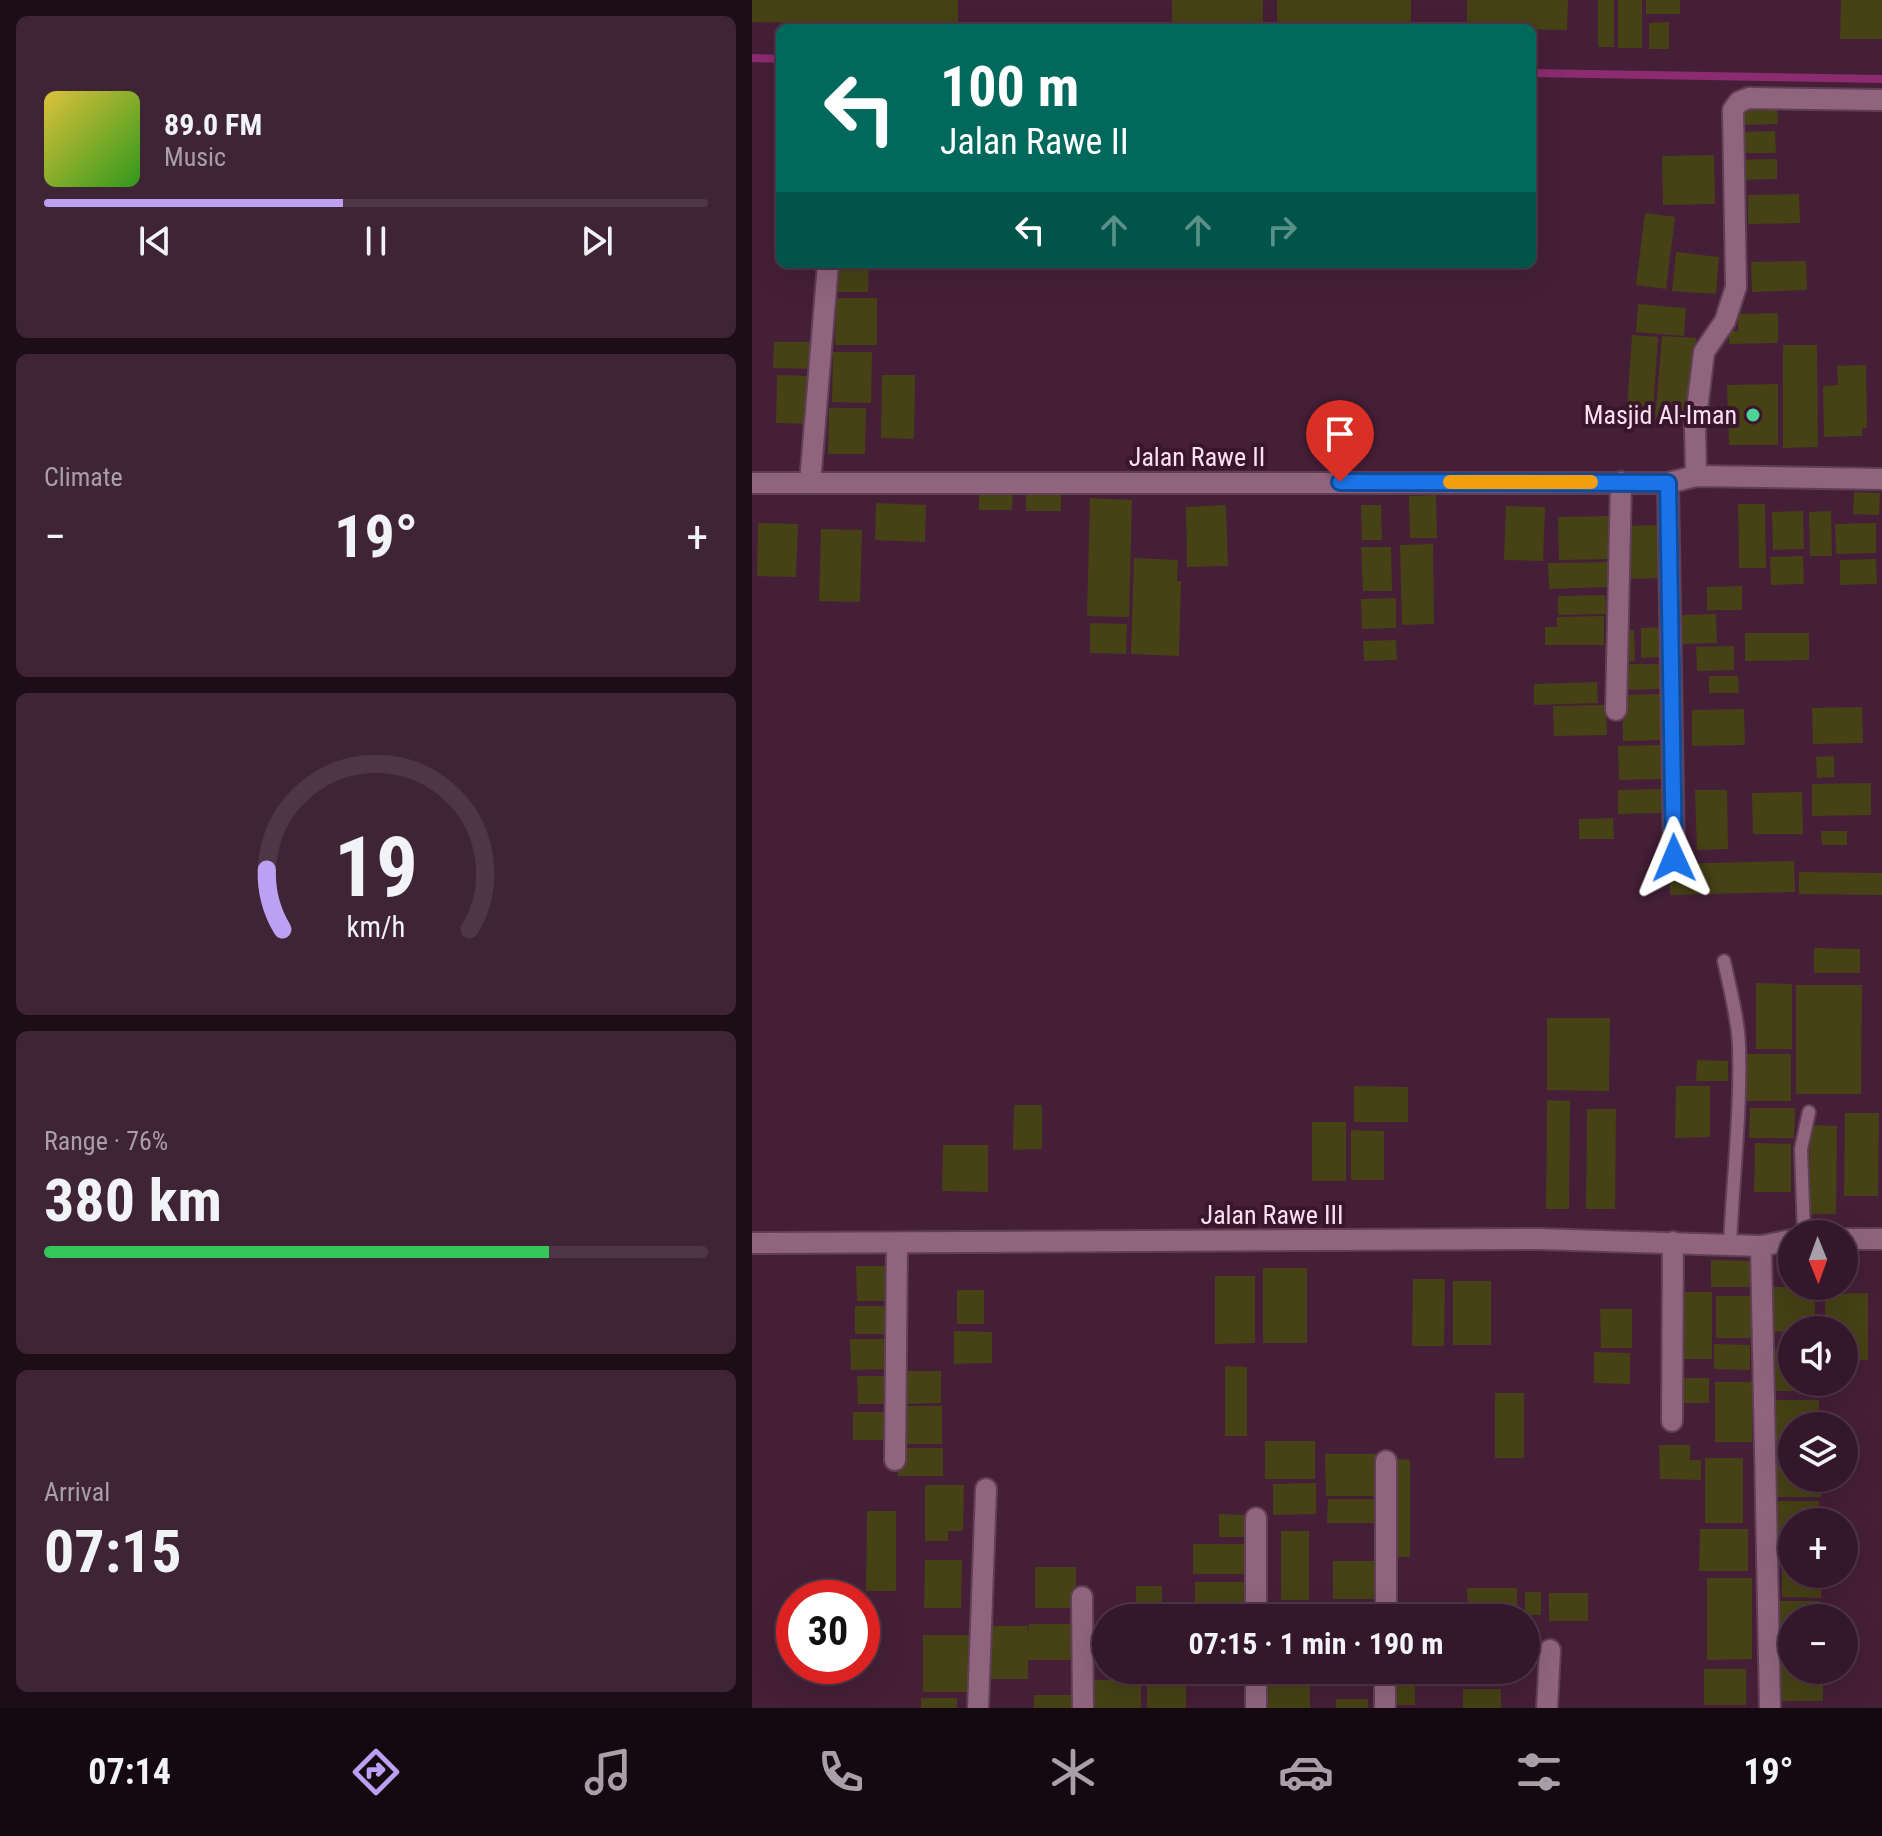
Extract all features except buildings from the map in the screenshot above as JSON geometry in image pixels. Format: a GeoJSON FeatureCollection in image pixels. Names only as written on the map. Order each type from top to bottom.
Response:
{"type":"FeatureCollection","features":[{"type":"Feature","properties":{"kind":"street"},"geometry":{"type":"LineString","coordinates":[[1696,476],[1695,426],[1704,352],[1725,321],[1736,287],[1733,110],[1739,102],[1749,98],[1882,100]]}},
{"type":"Feature","properties":{"kind":"street"},"geometry":{"type":"LineString","coordinates":[[810,483],[828,268]]}},
{"type":"Feature","properties":{"kind":"street","name":"Jalan Rawe II"},"geometry":{"type":"LineString","coordinates":[[752,483],[1668,483],[1696,476],[1882,479]]}},
{"type":"Feature","properties":{"kind":"street"},"geometry":{"type":"LineString","coordinates":[[1616,710],[1621,482]]}},
{"type":"Feature","properties":{"kind":"street"},"geometry":{"type":"LineString","coordinates":[[1668,483],[1674,858]]}},
{"type":"Feature","properties":{"kind":"street","name":"Jalan Rawe III"},"geometry":{"type":"LineString","coordinates":[[752,1243],[1539,1239],[1761,1246],[1778,1243]]}},
{"type":"Feature","properties":{"kind":"street"},"geometry":{"type":"LineString","coordinates":[[1858,1239],[1882,1239]]}},
{"type":"Feature","properties":{"kind":"street"},"geometry":{"type":"LineString","coordinates":[[1672,1421],[1673,1242]]}},
{"type":"Feature","properties":{"kind":"street"},"geometry":{"type":"LineString","coordinates":[[895,1460],[897,1244]]}},
{"type":"Feature","properties":{"kind":"street"},"geometry":{"type":"LineString","coordinates":[[1761,1246],[1770,1708]]}},
{"type":"Feature","properties":{"kind":"street"},"geometry":{"type":"LineString","coordinates":[[1386,1461],[1386,1604]]}},
{"type":"Feature","properties":{"kind":"street"},"geometry":{"type":"LineString","coordinates":[[978,1708],[986,1489]]}},
{"type":"Feature","properties":{"kind":"street"},"geometry":{"type":"LineString","coordinates":[[1256,1518],[1256,1604]]}},
{"type":"Feature","properties":{"kind":"street"},"geometry":{"type":"LineString","coordinates":[[1082,1597],[1083,1708]]}},
{"type":"Feature","properties":{"kind":"street"},"geometry":{"type":"LineString","coordinates":[[1547,1708],[1550,1650]]}},
{"type":"Feature","properties":{"kind":"street"},"geometry":{"type":"LineString","coordinates":[[1256,1684],[1256,1708]]}},
{"type":"Feature","properties":{"kind":"street"},"geometry":{"type":"LineString","coordinates":[[1385,1684],[1385,1708]]}},
{"type":"Feature","properties":{"kind":"lane"},"geometry":{"type":"LineString","coordinates":[[1724,961],[1739,1045],[1730,1244]]}},
{"type":"Feature","properties":{"kind":"lane"},"geometry":{"type":"LineString","coordinates":[[1804,1220],[1801,1149],[1809,1112]]}},
{"type":"Feature","properties":{"kind":"waterway"},"geometry":{"type":"LineString","coordinates":[[752,58],[776,59]]}},
{"type":"Feature","properties":{"kind":"waterway"},"geometry":{"type":"LineString","coordinates":[[1536,73],[1882,79]]}},
{"type":"Feature","properties":{"kind":"slow traffic"},"geometry":{"type":"LineString","coordinates":[[1450,482],[1591,482]]}},
{"type":"Feature","properties":{"kind":"place","name":"Masjid Al-Iman"},"geometry":{"type":"Point","coordinates":[1753,415]}},
{"type":"Feature","properties":{"kind":"route"},"geometry":{"type":"LineString","coordinates":[[1340,482],[1668,483],[1674,858]]}}]}
